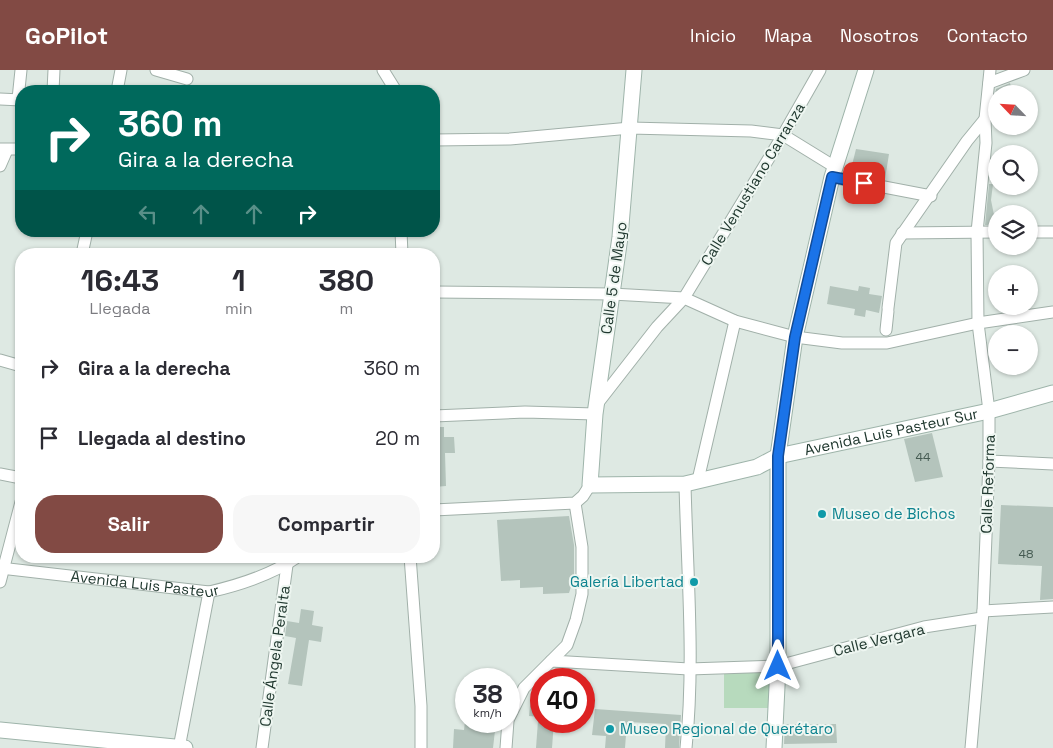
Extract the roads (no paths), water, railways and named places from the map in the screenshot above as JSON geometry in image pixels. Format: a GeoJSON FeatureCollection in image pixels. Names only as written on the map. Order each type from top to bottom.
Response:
{"type":"FeatureCollection","features":[{"type":"Feature","properties":{"kind":"street"},"geometry":{"type":"LineString","coordinates":[[21,85],[22,70]]}},
{"type":"Feature","properties":{"kind":"street"},"geometry":{"type":"LineString","coordinates":[[53,85],[54,70]]}},
{"type":"Feature","properties":{"kind":"street"},"geometry":{"type":"LineString","coordinates":[[118,85],[121,70]]}},
{"type":"Feature","properties":{"kind":"street"},"geometry":{"type":"LineString","coordinates":[[156,70],[187,79]]}},
{"type":"Feature","properties":{"kind":"street"},"geometry":{"type":"LineString","coordinates":[[383,70],[392,85]]}},
{"type":"Feature","properties":{"kind":"street","name":"Calle 5 de Mayo"},"geometry":{"type":"LineString","coordinates":[[590,485],[596,410],[612,294],[630,128],[634,70]]}},
{"type":"Feature","properties":{"kind":"street","name":"Calle Venustiano Carranza"},"geometry":{"type":"LineString","coordinates":[[596,410],[657,327],[684,298],[783,136],[820,70]]}},
{"type":"Feature","properties":{"kind":"street"},"geometry":{"type":"LineString","coordinates":[[774,748],[778,666],[778,456],[795,337],[834,172],[866,70]]}},
{"type":"Feature","properties":{"kind":"street","name":"Calle Reforma"},"geometry":{"type":"LineString","coordinates":[[971,748],[982,615],[989,461],[989,411],[978,323],[977,232],[986,143],[985,119],[990,70]]}},
{"type":"Feature","properties":{"kind":"street"},"geometry":{"type":"LineString","coordinates":[[989,83],[1024,70]]}},
{"type":"Feature","properties":{"kind":"street"},"geometry":{"type":"LineString","coordinates":[[0,99],[15,100]]}},
{"type":"Feature","properties":{"kind":"street"},"geometry":{"type":"LineString","coordinates":[[886,330],[896,243],[931,196],[967,141],[985,119]]}},
{"type":"Feature","properties":{"kind":"street"},"geometry":{"type":"LineString","coordinates":[[440,140],[510,139],[630,128],[751,131],[783,136],[834,172],[931,196]]}},
{"type":"Feature","properties":{"kind":"street"},"geometry":{"type":"LineString","coordinates":[[0,166],[4,149]]}},
{"type":"Feature","properties":{"kind":"street"},"geometry":{"type":"LineString","coordinates":[[902,233],[988,232]]}},
{"type":"Feature","properties":{"kind":"street"},"geometry":{"type":"LineString","coordinates":[[1038,232],[1053,232]]}},
{"type":"Feature","properties":{"kind":"street"},"geometry":{"type":"LineString","coordinates":[[440,292],[612,294],[684,298],[735,321],[795,337],[842,343],[887,343],[978,323],[1053,312]]}},
{"type":"Feature","properties":{"kind":"street"},"geometry":{"type":"LineString","coordinates":[[686,748],[690,669],[691,482],[735,321]]}},
{"type":"Feature","properties":{"kind":"street"},"geometry":{"type":"LineString","coordinates":[[0,360],[15,364]]}},
{"type":"Feature","properties":{"kind":"street"},"geometry":{"type":"LineString","coordinates":[[989,411],[1053,393]]}},
{"type":"Feature","properties":{"kind":"street"},"geometry":{"type":"LineString","coordinates":[[440,416],[596,410]]}},
{"type":"Feature","properties":{"kind":"street","name":"Avenida Luis Pasteur Sur"},"geometry":{"type":"LineString","coordinates":[[590,485],[691,482],[757,467],[778,456],[989,411]]}},
{"type":"Feature","properties":{"kind":"street"},"geometry":{"type":"LineString","coordinates":[[989,461],[1053,464]]}},
{"type":"Feature","properties":{"kind":"street"},"geometry":{"type":"LineString","coordinates":[[0,474],[15,477]]}},
{"type":"Feature","properties":{"kind":"street"},"geometry":{"type":"LineString","coordinates":[[440,510],[575,503],[583,496],[590,485]]}},
{"type":"Feature","properties":{"kind":"street"},"geometry":{"type":"LineString","coordinates":[[520,696],[524,688],[557,661],[567,645],[582,594],[582,547],[575,503]]}},
{"type":"Feature","properties":{"kind":"street"},"geometry":{"type":"LineString","coordinates":[[0,582],[2,568],[15,523]]}},
{"type":"Feature","properties":{"kind":"street","name":"Avenida Luis Pasteur"},"geometry":{"type":"LineString","coordinates":[[2,568],[209,592],[232,587],[290,563]]}},
{"type":"Feature","properties":{"kind":"street"},"geometry":{"type":"LineString","coordinates":[[411,563],[421,706],[420,748]]}},
{"type":"Feature","properties":{"kind":"street","name":"Calle Ángela Peralta"},"geometry":{"type":"LineString","coordinates":[[262,748],[287,565]]}},
{"type":"Feature","properties":{"kind":"street"},"geometry":{"type":"LineString","coordinates":[[179,748],[209,592]]}},
{"type":"Feature","properties":{"kind":"street","name":"Calle Vergara"},"geometry":{"type":"LineString","coordinates":[[557,661],[690,669],[778,666],[924,627],[982,615],[1053,607]]}},
{"type":"Feature","properties":{"kind":"street"},"geometry":{"type":"LineString","coordinates":[[0,730],[185,748]]}},
{"type":"Feature","properties":{"kind":"street"},"geometry":{"type":"LineString","coordinates":[[506,748],[507,733]]}},
{"type":"Feature","properties":{"kind":"place","name":"Museo de Bichos"},"geometry":{"type":"Point","coordinates":[822,514]}},
{"type":"Feature","properties":{"kind":"place","name":"Galería Libertad"},"geometry":{"type":"Point","coordinates":[694,582]}},
{"type":"Feature","properties":{"kind":"place","name":"Museo Regional de Querétaro"},"geometry":{"type":"Point","coordinates":[610,729]}}]}
